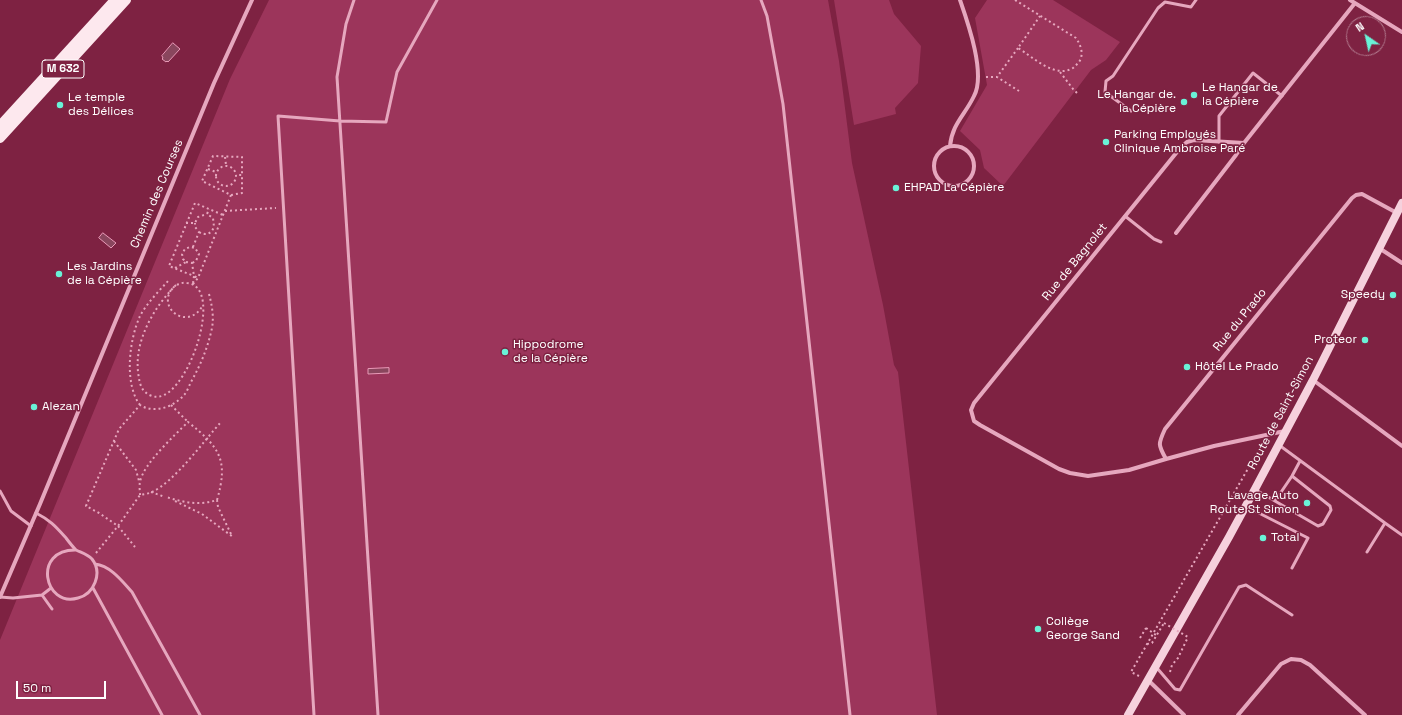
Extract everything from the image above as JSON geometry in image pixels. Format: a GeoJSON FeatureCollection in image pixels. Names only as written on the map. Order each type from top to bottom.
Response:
{"type":"FeatureCollection","features":[{"type":"Feature","properties":{"kind":"main road","name":"M 632"},"geometry":{"type":"LineString","coordinates":[[0,126],[115,0]]}},
{"type":"Feature","properties":{"kind":"main road","name":"M 632"},"geometry":{"type":"LineString","coordinates":[[0,138],[126,0]]}},
{"type":"Feature","properties":{"kind":"main road","name":"Route de Saint-Simon"},"geometry":{"type":"LineString","coordinates":[[1128,715],[1246,506],[1313,380],[1402,203]]}},
{"type":"Feature","properties":{"kind":"street","name":"Chemin des Courses"},"geometry":{"type":"LineString","coordinates":[[0,597],[31,526],[211,90],[252,0]]}},
{"type":"Feature","properties":{"kind":"street"},"geometry":{"type":"LineString","coordinates":[[950,146],[951,135],[960,117],[975,96],[978,83],[978,66],[960,0]]}},
{"type":"Feature","properties":{"kind":"street"},"geometry":{"type":"LineString","coordinates":[[1350,0],[1402,32]]}},
{"type":"Feature","properties":{"kind":"street"},"geometry":{"type":"LineString","coordinates":[[1176,233],[1244,143],[1355,3]]}},
{"type":"Feature","properties":{"kind":"street","name":"Rue de Bagnolet"},"geometry":{"type":"LineString","coordinates":[[1166,459],[1130,470],[1088,476],[1070,473],[1059,469],[980,425],[974,421],[971,410],[974,403],[1176,153],[1187,142],[1194,140],[1244,143]]}},
{"type":"Feature","properties":{"kind":"street"},"geometry":{"type":"LineString","coordinates":[[950,146],[959,146],[966,149],[974,160],[974,170],[968,180],[957,186],[946,184],[937,176],[934,163],[937,156],[943,149],[950,146]]}},
{"type":"Feature","properties":{"kind":"street","name":"Rue du Prado"},"geometry":{"type":"LineString","coordinates":[[1166,459],[1159,447],[1159,440],[1165,429],[1352,198],[1356,195],[1362,194],[1397,213]]}},
{"type":"Feature","properties":{"kind":"street"},"geometry":{"type":"LineString","coordinates":[[1379,248],[1402,263]]}},
{"type":"Feature","properties":{"kind":"street"},"geometry":{"type":"LineString","coordinates":[[1313,380],[1402,446]]}},
{"type":"Feature","properties":{"kind":"street"},"geometry":{"type":"LineString","coordinates":[[1166,459],[1214,446],[1285,431]]}},
{"type":"Feature","properties":{"kind":"street"},"geometry":{"type":"LineString","coordinates":[[1238,715],[1281,664],[1291,659],[1301,660],[1310,665],[1365,715]]}},
{"type":"Feature","properties":{"kind":"street"},"geometry":{"type":"LineString","coordinates":[[1148,680],[1184,715]]}},
{"type":"Feature","properties":{"kind":"lane"},"geometry":{"type":"LineString","coordinates":[[354,0],[346,24],[337,77],[378,715]]}},
{"type":"Feature","properties":{"kind":"lane"},"geometry":{"type":"LineString","coordinates":[[314,715],[278,116],[340,121],[386,122],[397,72],[437,0]]}},
{"type":"Feature","properties":{"kind":"lane"},"geometry":{"type":"LineString","coordinates":[[761,0],[767,16],[783,104],[850,715]]}},
{"type":"Feature","properties":{"kind":"lane"},"geometry":{"type":"LineString","coordinates":[[1131,111],[1105,92],[1106,81],[1113,76],[1158,8],[1165,2],[1191,7],[1196,0]]}},
{"type":"Feature","properties":{"kind":"lane"},"geometry":{"type":"LineString","coordinates":[[1219,142],[1219,116],[1253,73],[1282,96]]}},
{"type":"Feature","properties":{"kind":"lane"},"geometry":{"type":"LineString","coordinates":[[1125,216],[1160,242]]}},
{"type":"Feature","properties":{"kind":"lane"},"geometry":{"type":"LineString","coordinates":[[1278,445],[1402,535]]}},
{"type":"Feature","properties":{"kind":"lane"},"geometry":{"type":"LineString","coordinates":[[1275,501],[1292,476],[1300,460]]}},
{"type":"Feature","properties":{"kind":"lane"},"geometry":{"type":"LineString","coordinates":[[1255,489],[1318,526],[1323,524],[1331,510],[1330,506],[1292,476]]}},
{"type":"Feature","properties":{"kind":"lane"},"geometry":{"type":"LineString","coordinates":[[0,491],[11,511],[31,526]]}},
{"type":"Feature","properties":{"kind":"lane"},"geometry":{"type":"LineString","coordinates":[[1246,506],[1308,538],[1292,568]]}},
{"type":"Feature","properties":{"kind":"lane"},"geometry":{"type":"LineString","coordinates":[[36,513],[48,519],[76,550]]}},
{"type":"Feature","properties":{"kind":"lane"},"geometry":{"type":"LineString","coordinates":[[1367,552],[1385,523]]}},
{"type":"Feature","properties":{"kind":"lane"},"geometry":{"type":"LineString","coordinates":[[68,550],[76,550],[85,553],[92,559],[97,572],[96,580],[93,588],[86,595],[77,599],[67,599],[58,595],[51,588],[47,577],[47,570],[51,561],[60,553],[68,550]]}},
{"type":"Feature","properties":{"kind":"lane"},"geometry":{"type":"LineString","coordinates":[[95,564],[103,565],[116,575],[132,592],[200,715]]}},
{"type":"Feature","properties":{"kind":"lane"},"geometry":{"type":"LineString","coordinates":[[1156,666],[1167,681],[1175,689],[1180,690],[1239,587],[1246,585],[1292,615]]}},
{"type":"Feature","properties":{"kind":"lane"},"geometry":{"type":"LineString","coordinates":[[0,597],[13,598],[42,595],[51,588]]}},
{"type":"Feature","properties":{"kind":"lane"},"geometry":{"type":"LineString","coordinates":[[93,588],[162,715]]}},
{"type":"Feature","properties":{"kind":"lane"},"geometry":{"type":"LineString","coordinates":[[42,595],[52,609]]}},
{"type":"Feature","properties":{"kind":"path"},"geometry":{"type":"LineString","coordinates":[[1015,0],[1076,38],[1080,43],[1082,51],[1081,59],[1077,65],[1068,71],[1060,72],[1050,69],[1018,48]]}},
{"type":"Feature","properties":{"kind":"path"},"geometry":{"type":"LineString","coordinates":[[997,77],[1040,16]]}},
{"type":"Feature","properties":{"kind":"path"},"geometry":{"type":"LineString","coordinates":[[1060,72],[1073,90],[1077,92]]}},
{"type":"Feature","properties":{"kind":"path"},"geometry":{"type":"LineString","coordinates":[[978,78],[997,77],[1019,91]]}},
{"type":"Feature","properties":{"kind":"path"},"geometry":{"type":"LineString","coordinates":[[213,156],[225,157],[242,157],[242,193],[231,195],[202,182],[213,156]]}},
{"type":"Feature","properties":{"kind":"path"},"geometry":{"type":"LineString","coordinates":[[225,157],[226,165]]}},
{"type":"Feature","properties":{"kind":"path"},"geometry":{"type":"LineString","coordinates":[[220,190],[223,186],[232,185],[237,175],[234,168],[226,165],[221,166],[216,172],[217,180],[223,186]]}},
{"type":"Feature","properties":{"kind":"path"},"geometry":{"type":"LineString","coordinates":[[208,169],[216,172]]}},
{"type":"Feature","properties":{"kind":"path"},"geometry":{"type":"LineString","coordinates":[[237,175],[242,175]]}},
{"type":"Feature","properties":{"kind":"path"},"geometry":{"type":"LineString","coordinates":[[193,284],[198,278],[231,195]]}},
{"type":"Feature","properties":{"kind":"path"},"geometry":{"type":"LineString","coordinates":[[198,278],[169,266],[186,223],[195,203],[223,215]]}},
{"type":"Feature","properties":{"kind":"path"},"geometry":{"type":"LineString","coordinates":[[224,211],[283,207]]}},
{"type":"Feature","properties":{"kind":"path"},"geometry":{"type":"LineString","coordinates":[[207,214],[213,218],[214,227],[208,234],[205,234],[199,232],[195,227],[195,223],[198,217],[207,214],[210,209]]}},
{"type":"Feature","properties":{"kind":"path"},"geometry":{"type":"LineString","coordinates":[[186,223],[195,223]]}},
{"type":"Feature","properties":{"kind":"path"},"geometry":{"type":"LineString","coordinates":[[193,247],[199,232]]}},
{"type":"Feature","properties":{"kind":"path"},"geometry":{"type":"LineString","coordinates":[[175,268],[186,262],[192,263],[196,261],[199,256],[198,250],[193,247],[187,247],[183,251],[182,257],[186,262]]}},
{"type":"Feature","properties":{"kind":"path"},"geometry":{"type":"LineString","coordinates":[[192,263],[194,276],[193,284]]}},
{"type":"Feature","properties":{"kind":"path"},"geometry":{"type":"LineString","coordinates":[[169,280],[140,316],[134,336],[131,353],[130,374],[133,393],[140,405],[145,408],[158,410],[168,407],[184,396],[204,359],[212,327],[212,307],[209,294]]}},
{"type":"Feature","properties":{"kind":"path"},"geometry":{"type":"LineString","coordinates":[[188,283],[193,284],[202,293],[204,312],[195,353],[183,376],[170,392],[162,396],[153,396],[144,392],[141,387],[138,373],[139,350],[144,333],[162,299],[176,285],[188,283]]}},
{"type":"Feature","properties":{"kind":"path"},"geometry":{"type":"LineString","coordinates":[[176,285],[171,290],[168,303],[171,310],[175,314],[188,318],[194,316],[200,311],[203,305]]}},
{"type":"Feature","properties":{"kind":"path"},"geometry":{"type":"LineString","coordinates":[[135,547],[118,526],[86,506],[119,429],[140,405]]}},
{"type":"Feature","properties":{"kind":"path"},"geometry":{"type":"LineString","coordinates":[[166,497],[202,514],[233,537],[218,507],[217,500],[221,477],[221,463],[218,452],[207,437],[188,422],[171,405]]}},
{"type":"Feature","properties":{"kind":"path"},"geometry":{"type":"LineString","coordinates":[[140,482],[144,472],[153,459],[188,422]]}},
{"type":"Feature","properties":{"kind":"path"},"geometry":{"type":"LineString","coordinates":[[140,494],[151,492],[174,476],[221,422]]}},
{"type":"Feature","properties":{"kind":"path"},"geometry":{"type":"LineString","coordinates":[[92,559],[118,526],[140,494],[140,482],[136,470],[114,441]]}},
{"type":"Feature","properties":{"kind":"path"},"geometry":{"type":"LineString","coordinates":[[1148,680],[1130,672],[1261,446]]}},
{"type":"Feature","properties":{"kind":"path"},"geometry":{"type":"LineString","coordinates":[[151,492],[198,504],[217,500]]}},
{"type":"Feature","properties":{"kind":"path"},"geometry":{"type":"LineString","coordinates":[[1146,644],[1152,643],[1164,622],[1188,637],[1178,658],[1172,665],[1167,681]]}},
{"type":"Feature","properties":{"kind":"path"},"geometry":{"type":"LineString","coordinates":[[1140,638],[1146,628],[1156,635]]}},
{"type":"Feature","properties":{"kind":"shaded area","name":"Hippodrome de la Cépière"},"geometry":{"type":"Polygon","coordinates":[[[269,0],[828,0],[839,61],[852,163],[883,305],[894,365],[898,372],[937,715],[0,715],[0,640],[230,79],[269,0]]]}},
{"type":"Feature","properties":{"kind":"shaded area"},"geometry":{"type":"Polygon","coordinates":[[[834,0],[889,0],[894,14],[921,46],[918,83],[895,108],[896,114],[854,125],[834,0]]]}},
{"type":"Feature","properties":{"kind":"shaded area"},"geometry":{"type":"Polygon","coordinates":[[[987,0],[1053,0],[1120,42],[1106,60],[1091,70],[1003,186],[984,168],[980,150],[960,131],[987,85],[975,18],[987,0]]]}},
{"type":"Feature","properties":{"kind":"shaded area"},"geometry":{"type":"Polygon","coordinates":[[[173,43],[180,49],[168,62],[166,62],[162,59],[162,56],[173,43]]]}},
{"type":"Feature","properties":{"kind":"shaded area"},"geometry":{"type":"Polygon","coordinates":[[[103,233],[116,243],[111,248],[99,238],[103,233]]]}},
{"type":"Feature","properties":{"kind":"shaded area"},"geometry":{"type":"Polygon","coordinates":[[[389,368],[389,373],[368,374],[368,369],[389,368]]]}},
{"type":"Feature","properties":{"kind":"place","name":"Le Hangar de la Cépière"},"geometry":{"type":"Point","coordinates":[1194,95]}},
{"type":"Feature","properties":{"kind":"place","name":"Le Hangar de. la Cépière"},"geometry":{"type":"Point","coordinates":[1184,102]}},
{"type":"Feature","properties":{"kind":"place","name":"Le temple des Délices"},"geometry":{"type":"Point","coordinates":[60,105]}},
{"type":"Feature","properties":{"kind":"place","name":"Parking Employés Clinique Ambroise Paré"},"geometry":{"type":"Point","coordinates":[1106,142]}},
{"type":"Feature","properties":{"kind":"place","name":"EHPAD La Cépière"},"geometry":{"type":"Point","coordinates":[896,188]}},
{"type":"Feature","properties":{"kind":"place","name":"Les Jardins de la Cépière"},"geometry":{"type":"Point","coordinates":[59,274]}},
{"type":"Feature","properties":{"kind":"place","name":"Speedy"},"geometry":{"type":"Point","coordinates":[1393,295]}},
{"type":"Feature","properties":{"kind":"place","name":"Proteor"},"geometry":{"type":"Point","coordinates":[1365,340]}},
{"type":"Feature","properties":{"kind":"place","name":"Hippodrome de la Cépière"},"geometry":{"type":"Point","coordinates":[505,352]}},
{"type":"Feature","properties":{"kind":"place","name":"Hôtel Le Prado"},"geometry":{"type":"Point","coordinates":[1187,367]}},
{"type":"Feature","properties":{"kind":"place","name":"Alezan"},"geometry":{"type":"Point","coordinates":[34,407]}},
{"type":"Feature","properties":{"kind":"place","name":"Lavage Auto Route St Simon"},"geometry":{"type":"Point","coordinates":[1307,503]}},
{"type":"Feature","properties":{"kind":"place","name":"Total"},"geometry":{"type":"Point","coordinates":[1263,538]}},
{"type":"Feature","properties":{"kind":"place","name":"Collège George Sand"},"geometry":{"type":"Point","coordinates":[1038,629]}}]}
